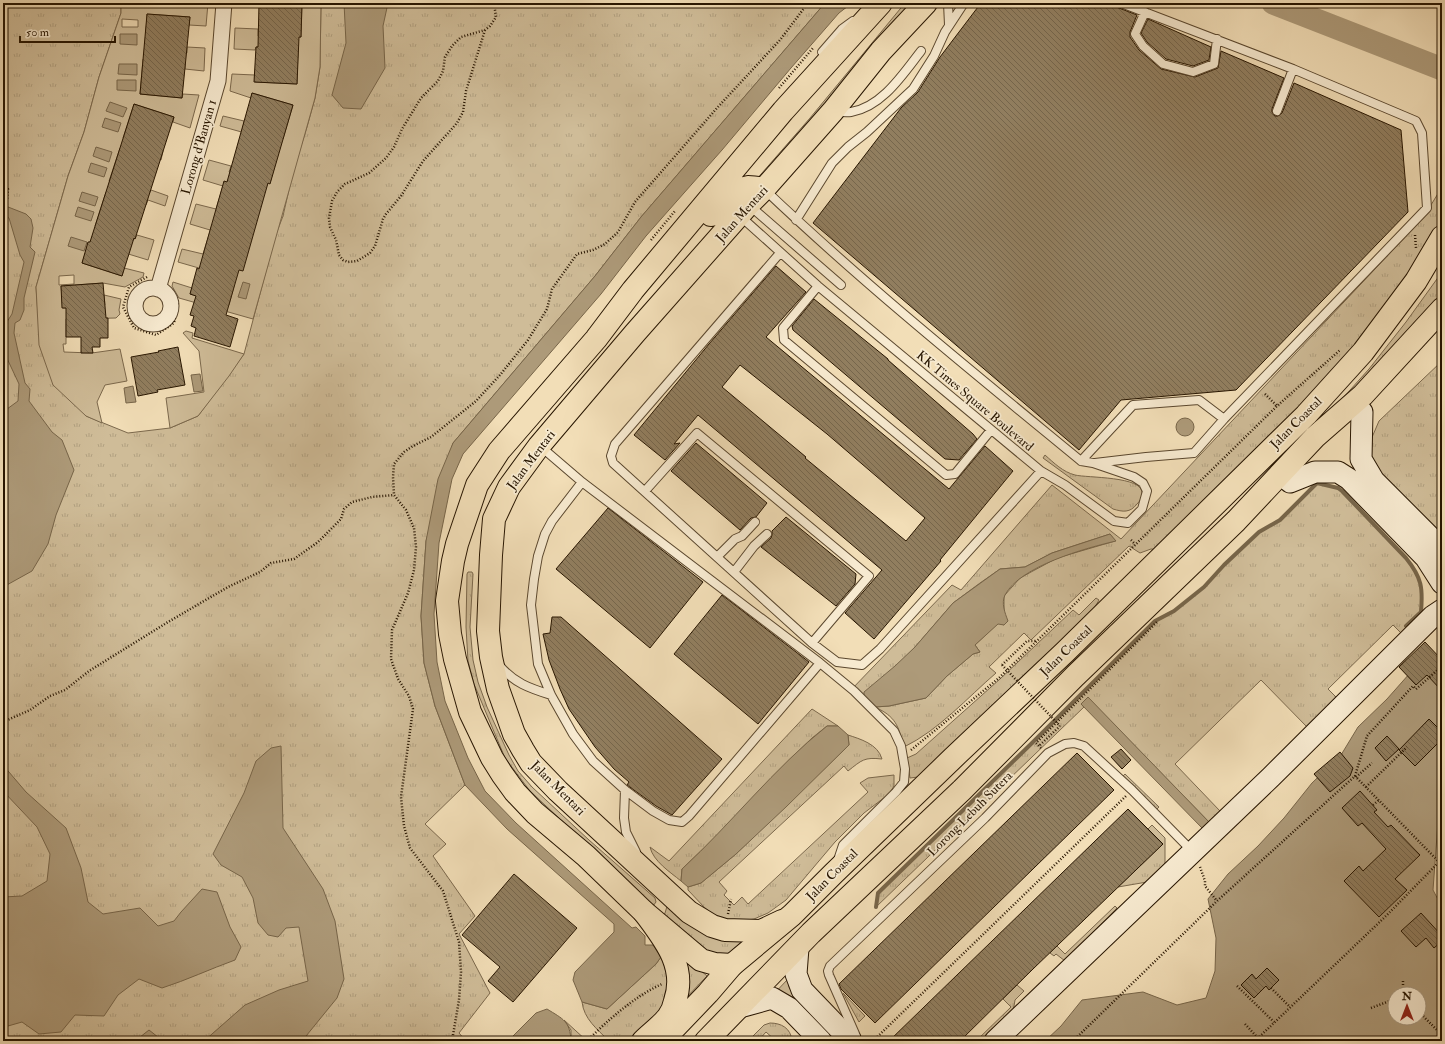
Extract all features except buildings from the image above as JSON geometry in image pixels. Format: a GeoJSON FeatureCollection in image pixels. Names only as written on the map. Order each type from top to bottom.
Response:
{"type":"FeatureCollection","features":[{"type":"Feature","properties":{"kind":"main road"},"geometry":{"type":"LineString","coordinates":[[804,940],[789,945],[748,964],[714,964],[701,960],[644,912],[586,856],[536,813],[515,792],[492,758],[470,712],[455,659],[450,634],[447,601],[453,561],[461,532],[477,485],[496,456],[596,339],[633,290],[759,132],[783,111],[881,3]]}},
{"type":"Feature","properties":{"kind":"main road","name":"Jalan Mentari"},"geometry":{"type":"LineString","coordinates":[[792,915],[761,931],[725,930],[712,926],[689,912],[587,818],[531,763],[514,734],[498,689],[491,657],[488,631],[489,575],[494,519],[509,487],[540,446],[635,333],[833,111],[881,51],[926,3]]}},
{"type":"Feature","properties":{"kind":"main road"},"geometry":{"type":"LineString","coordinates":[[633,290],[649,282],[684,242],[726,200],[738,191],[748,187],[764,189]]}},
{"type":"Feature","properties":{"kind":"main road","name":"Jalan Coastal"},"geometry":{"type":"LineString","coordinates":[[662,1041],[708,993],[732,965],[792,915],[834,872],[1065,652],[1306,415],[1364,352],[1416,281],[1442,237]]}},
{"type":"Feature","properties":{"kind":"main road","name":"Jalan Coastal"},"geometry":{"type":"LineString","coordinates":[[1236,521],[1269,501],[1362,412],[1415,356],[1437,321]]}},
{"type":"Feature","properties":{"kind":"main road","name":"Jalan Coastal"},"geometry":{"type":"LineString","coordinates":[[706,1041],[804,940],[962,790],[1086,665],[1236,521],[1315,438],[1364,395],[1437,321]]}},
{"type":"Feature","properties":{"kind":"main road"},"geometry":{"type":"LineString","coordinates":[[453,561],[471,553],[479,555],[486,563],[489,575]]}},
{"type":"Feature","properties":{"kind":"main road"},"geometry":{"type":"LineString","coordinates":[[587,818],[621,864],[658,897],[659,904],[653,913],[644,912]]}},
{"type":"Feature","properties":{"kind":"main road"},"geometry":{"type":"LineString","coordinates":[[643,1041],[668,1017],[674,1006],[679,983],[679,976],[674,957],[644,912]]}},
{"type":"Feature","properties":{"kind":"street","name":"Lorong d'Banyan 1"},"geometry":{"type":"LineString","coordinates":[[158,289],[218,81],[224,3]]}},
{"type":"Feature","properties":{"kind":"street"},"geometry":{"type":"LineString","coordinates":[[1362,412],[1360,459],[1374,481],[1442,549]]}},
{"type":"Feature","properties":{"kind":"street"},"geometry":{"type":"LineString","coordinates":[[995,1041],[1271,777],[1413,638],[1439,617],[1437,599],[1439,579],[1426,558],[1349,479],[1338,472],[1315,472],[1290,482]]}},
{"type":"Feature","properties":{"kind":"street"},"geometry":{"type":"LineString","coordinates":[[804,940],[796,974],[802,990],[851,1041]]}},
{"type":"Feature","properties":{"kind":"street"},"geometry":{"type":"LineString","coordinates":[[740,1007],[772,998],[789,1008],[807,1031]]}},
{"type":"Feature","properties":{"kind":"lane"},"geometry":{"type":"LineString","coordinates":[[816,59],[842,29],[875,3]]}},
{"type":"Feature","properties":{"kind":"lane"},"geometry":{"type":"LineString","coordinates":[[948,3],[950,25]]}},
{"type":"Feature","properties":{"kind":"lane"},"geometry":{"type":"LineString","coordinates":[[796,220],[832,163],[913,89],[934,56],[950,25],[964,3]]}},
{"type":"Feature","properties":{"kind":"lane","name":"KK Times Square Boulevard"},"geometry":{"type":"LineString","coordinates":[[1093,463],[1146,456],[1194,453],[1224,419],[1427,208],[1422,133],[1416,122],[1293,69],[1121,3]]}},
{"type":"Feature","properties":{"kind":"lane"},"geometry":{"type":"LineString","coordinates":[[1145,12],[1135,34],[1143,46],[1163,64],[1193,72],[1214,64],[1217,39]]}},
{"type":"Feature","properties":{"kind":"lane"},"geometry":{"type":"LineString","coordinates":[[833,111],[850,113],[872,104],[892,88],[921,51]]}},
{"type":"Feature","properties":{"kind":"lane"},"geometry":{"type":"LineString","coordinates":[[1277,111],[1293,69]]}},
{"type":"Feature","properties":{"kind":"lane","name":"KK Times Square Boulevard"},"geometry":{"type":"LineString","coordinates":[[744,210],[780,253],[1041,471],[1065,485],[1114,521],[1128,523],[1142,508],[1147,490],[1143,483],[1134,477],[1093,463],[1081,461],[944,348],[796,220],[764,189]]}},
{"type":"Feature","properties":{"kind":"lane"},"geometry":{"type":"LineString","coordinates":[[744,210],[841,285]]}},
{"type":"Feature","properties":{"kind":"lane"},"geometry":{"type":"LineString","coordinates":[[780,253],[616,444],[611,456],[613,463],[812,642],[837,662],[862,665],[880,649],[1041,471]]}},
{"type":"Feature","properties":{"kind":"lane"},"geometry":{"type":"LineString","coordinates":[[596,339],[644,264]]}},
{"type":"Feature","properties":{"kind":"lane"},"geometry":{"type":"LineString","coordinates":[[818,286],[783,328],[784,340],[946,475],[954,474],[991,430]]}},
{"type":"Feature","properties":{"kind":"lane"},"geometry":{"type":"LineString","coordinates":[[1081,461],[1133,405],[1199,400],[1224,419]]}},
{"type":"Feature","properties":{"kind":"lane"},"geometry":{"type":"LineString","coordinates":[[645,491],[697,433],[869,576],[812,642]]}},
{"type":"Feature","properties":{"kind":"lane"},"geometry":{"type":"LineString","coordinates":[[540,446],[582,482],[820,663],[854,691],[894,731],[901,746],[903,756],[905,769],[904,782],[896,792],[843,845],[834,872]]}},
{"type":"Feature","properties":{"kind":"lane"},"geometry":{"type":"LineString","coordinates":[[582,482],[552,521],[545,534],[538,556],[531,605],[538,664],[551,695],[573,734],[593,761],[625,790],[669,820],[682,822],[689,816],[820,663]]}},
{"type":"Feature","properties":{"kind":"lane"},"geometry":{"type":"LineString","coordinates":[[717,557],[735,539],[742,536],[755,522]]}},
{"type":"Feature","properties":{"kind":"lane"},"geometry":{"type":"LineString","coordinates":[[734,572],[754,546],[767,534]]}},
{"type":"Feature","properties":{"kind":"lane"},"geometry":{"type":"LineString","coordinates":[[491,657],[508,676],[530,689],[551,695]]}},
{"type":"Feature","properties":{"kind":"lane","name":"Lorong Lebuh Sutera"},"geometry":{"type":"LineString","coordinates":[[858,1041],[829,976],[828,971],[830,966],[980,823],[1048,753],[1064,744],[1074,742],[1084,746],[1132,790],[1191,853]]}},
{"type":"Feature","properties":{"kind":"lane"},"geometry":{"type":"LineString","coordinates":[[625,790],[624,818],[626,832],[637,854],[656,882]]}},
{"type":"Feature","properties":{"kind":"path"},"geometry":{"type":"LineString","coordinates":[[485,30],[466,91],[463,112],[457,123],[423,161],[404,192],[386,214],[383,219],[375,246],[370,253],[357,261],[348,262],[343,260],[339,255],[335,236],[330,227],[329,218],[332,201],[337,192],[345,184],[369,173],[386,158],[394,147],[402,129],[421,98],[438,81],[443,71],[445,57],[452,46],[461,37],[485,30],[490,26],[496,17],[494,3]]}},
{"type":"Feature","properties":{"kind":"path"},"geometry":{"type":"LineString","coordinates":[[452,1041],[460,1000],[461,972],[459,942],[443,891],[410,848],[404,826],[401,797],[413,709],[409,696],[398,679],[391,659],[391,645],[392,630],[408,593],[414,570],[416,547],[414,528],[406,510],[394,495],[394,464],[404,452],[431,438],[476,401],[500,375],[528,340],[547,309],[552,289],[578,254],[593,250],[605,244],[618,232],[635,202],[780,40],[808,3]]}},
{"type":"Feature","properties":{"kind":"path"},"geometry":{"type":"LineString","coordinates":[[775,93],[815,45]]}},
{"type":"Feature","properties":{"kind":"path"},"geometry":{"type":"LineString","coordinates":[[3,185],[8,189],[7,200],[3,212]]}},
{"type":"Feature","properties":{"kind":"path"},"geometry":{"type":"LineString","coordinates":[[649,244],[678,207]]}},
{"type":"Feature","properties":{"kind":"path"},"geometry":{"type":"LineString","coordinates":[[903,756],[999,678],[1277,406],[1343,347]]}},
{"type":"Feature","properties":{"kind":"path"},"geometry":{"type":"LineString","coordinates":[[1265,394],[1277,406]]}},
{"type":"Feature","properties":{"kind":"path"},"geometry":{"type":"LineString","coordinates":[[3,722],[30,710],[50,696],[65,690],[96,667],[228,586],[260,572],[271,564],[294,559],[318,542],[341,519],[344,509],[352,502],[372,497],[394,495]]}},
{"type":"Feature","properties":{"kind":"path"},"geometry":{"type":"LineString","coordinates":[[1131,540],[1136,544]]}},
{"type":"Feature","properties":{"kind":"path"},"geometry":{"type":"LineString","coordinates":[[1037,641],[1027,642],[1002,665],[1060,726],[1039,746],[1036,742],[1157,622]]}},
{"type":"Feature","properties":{"kind":"path"},"geometry":{"type":"LineString","coordinates":[[1356,777],[1367,736],[1413,686],[1416,690],[1442,666]]}},
{"type":"Feature","properties":{"kind":"path"},"geometry":{"type":"LineString","coordinates":[[1366,787],[1407,747]]}},
{"type":"Feature","properties":{"kind":"path"},"geometry":{"type":"LineString","coordinates":[[1073,1041],[1217,901],[1372,763]]}},
{"type":"Feature","properties":{"kind":"path"},"geometry":{"type":"LineString","coordinates":[[1356,777],[1442,865]]}},
{"type":"Feature","properties":{"kind":"path"},"geometry":{"type":"LineString","coordinates":[[873,1041],[1132,790]]}},
{"type":"Feature","properties":{"kind":"path"},"geometry":{"type":"LineString","coordinates":[[1373,805],[1379,800]]}},
{"type":"Feature","properties":{"kind":"path"},"geometry":{"type":"LineString","coordinates":[[1191,853],[1201,870],[1205,881],[1205,886],[1217,901]]}},
{"type":"Feature","properties":{"kind":"path"},"geometry":{"type":"LineString","coordinates":[[1255,1041],[1388,914],[1439,862]]}},
{"type":"Feature","properties":{"kind":"path"},"geometry":{"type":"LineString","coordinates":[[727,914],[730,898]]}},
{"type":"Feature","properties":{"kind":"path"},"geometry":{"type":"LineString","coordinates":[[1403,979],[1403,986]]}},
{"type":"Feature","properties":{"kind":"path"},"geometry":{"type":"LineString","coordinates":[[587,1041],[601,1027],[639,998],[665,982]]}},
{"type":"Feature","properties":{"kind":"path"},"geometry":{"type":"LineString","coordinates":[[1237,986],[1274,1022]]}},
{"type":"Feature","properties":{"kind":"path"},"geometry":{"type":"LineString","coordinates":[[1271,988],[1290,1007]]}},
{"type":"Feature","properties":{"kind":"path"},"geometry":{"type":"LineString","coordinates":[[1371,1008],[1387,1002]]}},
{"type":"Feature","properties":{"kind":"path"},"geometry":{"type":"LineString","coordinates":[[1427,1020],[1441,1035],[1433,1041]]}},
{"type":"Feature","properties":{"kind":"path"},"geometry":{"type":"LineString","coordinates":[[1245,1024],[1258,1038]]}},
{"type":"Feature","properties":{"kind":"green space"},"geometry":{"type":"Polygon","coordinates":[[[3,3],[121,3],[121,13],[99,77],[84,132],[68,176],[36,287],[38,315],[86,416],[128,433],[170,428],[198,416],[244,354],[275,237],[283,216],[293,172],[315,98],[320,67],[321,3],[825,3],[641,217],[595,276],[453,443],[426,541],[421,616],[424,663],[435,706],[465,785],[425,824],[446,844],[433,856],[475,916],[459,934],[490,993],[459,1033],[466,1041],[3,1041],[3,3]]]}},
{"type":"Feature","properties":{"kind":"green space"},"geometry":{"type":"Polygon","coordinates":[[[121,3],[208,3],[206,26],[189,25],[190,17],[147,14],[145,49],[187,53],[187,47],[205,48],[204,71],[185,69],[185,62],[143,59],[140,94],[182,98],[183,94],[199,95],[190,128],[173,122],[174,117],[134,104],[123,138],[163,151],[161,160],[120,148],[109,181],[149,194],[151,190],[168,196],[165,206],[148,200],[146,205],[106,192],[95,226],[135,239],[137,235],[154,240],[148,260],[89,242],[82,263],[122,276],[124,268],[144,273],[143,277],[125,287],[103,283],[61,286],[63,308],[105,305],[104,295],[121,299],[119,310],[120,314],[116,318],[66,319],[66,344],[63,344],[64,352],[92,353],[120,349],[127,381],[105,385],[97,402],[102,423],[86,416],[53,385],[39,345],[36,287],[68,176],[84,132],[99,77],[121,13],[121,3]],[[122,19],[122,27],[138,27],[138,20],[122,19]],[[74,275],[59,276],[59,285],[74,284],[74,275]]]}},
{"type":"Feature","properties":{"kind":"green space"},"geometry":{"type":"Polygon","coordinates":[[[302,3],[321,3],[320,67],[315,98],[253,319],[179,298],[172,286],[173,282],[192,288],[190,294],[229,305],[234,286],[230,277],[178,262],[182,249],[203,254],[212,225],[210,230],[190,224],[196,204],[216,209],[223,186],[203,180],[209,160],[231,166],[229,172],[270,183],[281,143],[220,126],[223,116],[244,121],[243,128],[283,139],[293,105],[252,93],[251,98],[230,91],[232,74],[255,75],[255,82],[297,84],[298,48],[256,47],[255,50],[234,49],[235,28],[258,29],[258,36],[301,37],[302,3]]]}},
{"type":"Feature","properties":{"kind":"green space"},"geometry":{"type":"Polygon","coordinates":[[[905,3],[911,3],[758,184],[755,181],[810,118],[905,3]]]}},
{"type":"Feature","properties":{"kind":"green space"},"geometry":{"type":"Polygon","coordinates":[[[1442,187],[1442,229],[1369,335],[1162,550],[1151,549],[1140,553],[1129,546],[1031,640],[1024,633],[989,667],[996,673],[941,723],[917,740],[904,747],[895,722],[888,714],[875,707],[889,706],[926,698],[947,676],[973,654],[980,652],[975,645],[998,623],[1004,625],[1004,596],[1020,578],[1057,558],[1115,541],[1110,534],[1052,553],[1025,567],[1000,569],[953,603],[915,647],[864,699],[850,691],[952,585],[961,590],[1052,485],[1121,539],[1423,218],[1442,187]]]}},
{"type":"Feature","properties":{"kind":"green space"},"geometry":{"type":"Polygon","coordinates":[[[1442,272],[1442,301],[1415,333],[1332,410],[1369,369],[1406,322],[1442,272]]]}},
{"type":"Feature","properties":{"kind":"green space"},"geometry":{"type":"Polygon","coordinates":[[[186,331],[193,333],[192,338],[244,354],[198,416],[170,428],[166,398],[204,392],[199,351],[183,333],[186,331]]]}},
{"type":"Feature","properties":{"kind":"green space"},"geometry":{"type":"Polygon","coordinates":[[[1442,361],[1442,536],[1378,471],[1372,463],[1370,442],[1379,421],[1442,361]]]}},
{"type":"Feature","properties":{"kind":"green space"},"geometry":{"type":"Polygon","coordinates":[[[1045,455],[1059,467],[1071,474],[1134,483],[1140,487],[1142,493],[1141,499],[1132,509],[1123,511],[1113,509],[1043,458],[1045,455]]]}},
{"type":"Feature","properties":{"kind":"green space"},"geometry":{"type":"Polygon","coordinates":[[[1317,483],[1338,488],[1342,491],[1406,558],[1417,574],[1421,585],[1422,604],[1420,616],[1402,634],[1393,625],[1328,689],[1337,698],[1307,727],[1261,680],[1175,764],[1220,811],[1209,822],[1088,698],[1081,704],[1084,707],[876,907],[878,893],[1155,621],[1174,611],[1204,587],[1224,565],[1259,532],[1280,520],[1317,483]]]}},
{"type":"Feature","properties":{"kind":"green space"},"geometry":{"type":"Polygon","coordinates":[[[468,572],[472,572],[473,574],[470,627],[473,660],[478,682],[487,707],[509,755],[518,771],[532,787],[655,898],[656,902],[653,906],[530,791],[505,758],[474,684],[468,661],[466,627],[468,572]]]}},
{"type":"Feature","properties":{"kind":"green space"},"geometry":{"type":"Polygon","coordinates":[[[1096,598],[1099,600],[1085,624],[918,777],[910,778],[907,758],[916,754],[1000,679],[1073,610],[1079,615],[1096,598]]]}},
{"type":"Feature","properties":{"kind":"green space"},"geometry":{"type":"Polygon","coordinates":[[[812,709],[838,726],[827,726],[812,738],[779,770],[728,825],[682,869],[681,881],[662,866],[658,862],[650,847],[669,861],[812,709]]]}},
{"type":"Feature","properties":{"kind":"green space"},"geometry":{"type":"Polygon","coordinates":[[[848,735],[863,740],[873,746],[877,749],[882,759],[871,758],[864,760],[848,771],[844,766],[719,882],[727,891],[724,895],[734,905],[742,897],[748,904],[868,792],[860,783],[868,778],[894,775],[894,786],[889,794],[864,813],[835,842],[786,900],[768,913],[754,919],[742,921],[717,918],[688,890],[688,887],[701,883],[736,854],[849,745],[848,735]]]}},
{"type":"Feature","properties":{"kind":"green space"},"geometry":{"type":"Polygon","coordinates":[[[1125,774],[1159,807],[1156,810],[1122,777],[1125,774]]]}},
{"type":"Feature","properties":{"kind":"green space"},"geometry":{"type":"Polygon","coordinates":[[[1152,825],[1165,838],[1165,865],[1147,882],[1118,887],[1163,844],[1148,829],[1152,825]]]}},
{"type":"Feature","properties":{"kind":"green space"},"geometry":{"type":"Polygon","coordinates":[[[668,903],[742,941],[718,964],[662,917],[668,903]]]}},
{"type":"Feature","properties":{"kind":"green space"},"geometry":{"type":"Polygon","coordinates":[[[1115,906],[1117,908],[1065,961],[1056,954],[1054,956],[1050,953],[1057,946],[1065,954],[1115,906]]]}},
{"type":"Feature","properties":{"kind":"green space"},"geometry":{"type":"Polygon","coordinates":[[[673,946],[707,976],[682,1002],[673,946]]]}},
{"type":"Feature","properties":{"kind":"green space"},"geometry":{"type":"Polygon","coordinates":[[[661,957],[667,975],[670,1005],[637,1041],[609,1041],[588,1019],[582,1002],[607,1009],[656,964],[661,957]]]}},
{"type":"Feature","properties":{"kind":"green space"},"geometry":{"type":"Polygon","coordinates":[[[788,979],[789,987],[793,994],[837,1041],[826,1041],[770,998],[788,979]]]}},
{"type":"Feature","properties":{"kind":"green space"},"geometry":{"type":"Polygon","coordinates":[[[1017,985],[1024,991],[1015,1000],[1013,1012],[982,1041],[976,1041],[1011,1007],[1003,999],[1017,985]]]}},
{"type":"Feature","properties":{"kind":"green space"},"geometry":{"type":"Polygon","coordinates":[[[843,993],[865,1016],[859,1022],[843,993]]]}},
{"type":"Feature","properties":{"kind":"green space"},"geometry":{"type":"Polygon","coordinates":[[[564,1020],[587,1041],[571,1041],[571,1030],[564,1020]]]}},
{"type":"Feature","properties":{"kind":"green space"},"geometry":{"type":"Polygon","coordinates":[[[770,1023],[785,1027],[790,1033],[792,1041],[776,1041],[766,1032],[758,1041],[749,1040],[764,1025],[770,1023]]]}},
{"type":"Feature","properties":{"kind":"shaded area"},"geometry":{"type":"Polygon","coordinates":[[[344,3],[388,3],[383,26],[385,68],[361,109],[343,108],[332,95],[346,43],[344,3]]]}},
{"type":"Feature","properties":{"kind":"shaded area"},"geometry":{"type":"Polygon","coordinates":[[[825,3],[852,3],[839,13],[646,236],[601,294],[463,454],[452,479],[439,543],[434,614],[437,662],[445,701],[468,758],[485,791],[516,823],[632,928],[636,927],[645,936],[645,945],[653,945],[661,957],[656,964],[607,1009],[582,1002],[573,980],[575,972],[614,932],[614,924],[507,829],[465,785],[435,706],[424,663],[421,616],[426,541],[438,479],[453,443],[595,276],[641,217],[825,3]]]}},
{"type":"Feature","properties":{"kind":"shaded area"},"geometry":{"type":"Polygon","coordinates":[[[120,34],[137,34],[137,45],[120,44],[120,34]]]}},
{"type":"Feature","properties":{"kind":"shaded area"},"geometry":{"type":"Polygon","coordinates":[[[119,64],[137,64],[137,75],[118,74],[119,64]]]}},
{"type":"Feature","properties":{"kind":"shaded area"},"geometry":{"type":"Polygon","coordinates":[[[117,80],[136,80],[136,91],[117,90],[117,80]]]}},
{"type":"Feature","properties":{"kind":"shaded area"},"geometry":{"type":"Polygon","coordinates":[[[110,102],[127,108],[123,117],[106,111],[110,102]]]}},
{"type":"Feature","properties":{"kind":"shaded area"},"geometry":{"type":"Polygon","coordinates":[[[105,118],[121,123],[118,132],[102,127],[105,118]]]}},
{"type":"Feature","properties":{"kind":"shaded area"},"geometry":{"type":"Polygon","coordinates":[[[96,147],[112,152],[109,162],[93,156],[96,147]]]}},
{"type":"Feature","properties":{"kind":"shaded area"},"geometry":{"type":"Polygon","coordinates":[[[91,163],[107,168],[104,177],[88,172],[91,163]]]}},
{"type":"Feature","properties":{"kind":"shaded area"},"geometry":{"type":"Polygon","coordinates":[[[82,192],[98,197],[95,206],[79,201],[82,192]]]}},
{"type":"Feature","properties":{"kind":"shaded area"},"geometry":{"type":"Polygon","coordinates":[[[3,205],[26,214],[31,219],[33,228],[30,247],[35,252],[24,298],[24,310],[20,320],[15,323],[14,333],[25,383],[30,389],[29,401],[52,432],[62,440],[74,470],[56,515],[48,544],[32,571],[3,588],[3,412],[18,401],[19,384],[4,352],[5,325],[12,314],[24,262],[20,255],[9,218],[3,215],[3,205]]]}},
{"type":"Feature","properties":{"kind":"shaded area"},"geometry":{"type":"Polygon","coordinates":[[[78,207],[94,212],[91,221],[75,216],[78,207]]]}},
{"type":"Feature","properties":{"kind":"shaded area"},"geometry":{"type":"Polygon","coordinates":[[[71,237],[87,242],[84,251],[68,246],[71,237]]]}},
{"type":"Feature","properties":{"kind":"shaded area"},"geometry":{"type":"Polygon","coordinates":[[[243,282],[250,284],[246,299],[238,297],[243,282]]]}},
{"type":"Feature","properties":{"kind":"shaded area"},"geometry":{"type":"Polygon","coordinates":[[[200,374],[203,391],[194,392],[191,375],[200,374]]]}},
{"type":"Feature","properties":{"kind":"shaded area"},"geometry":{"type":"Polygon","coordinates":[[[133,386],[136,402],[126,403],[124,388],[133,386]]]}},
{"type":"Feature","properties":{"kind":"shaded area"},"geometry":{"type":"Polygon","coordinates":[[[1185,418],[1191,421],[1194,427],[1191,433],[1185,436],[1179,433],[1176,427],[1179,421],[1185,418]]]}},
{"type":"Feature","properties":{"kind":"shaded area"},"geometry":{"type":"Polygon","coordinates":[[[1110,534],[1116,541],[1088,548],[1055,560],[1024,575],[1005,595],[1003,601],[1008,621],[1004,625],[998,624],[975,645],[980,652],[973,654],[947,676],[926,698],[889,706],[875,707],[864,699],[864,692],[915,647],[953,603],[1000,569],[1025,567],[1052,553],[1110,534]]]}},
{"type":"Feature","properties":{"kind":"shaded area"},"geometry":{"type":"Polygon","coordinates":[[[1442,663],[1442,767],[1440,769],[1440,794],[1433,890],[1442,907],[1442,1041],[1045,1041],[1061,1026],[1082,1000],[1143,992],[1177,1005],[1206,998],[1215,971],[1216,938],[1208,899],[1228,874],[1258,846],[1284,818],[1312,783],[1341,755],[1358,727],[1387,699],[1410,673],[1442,663]]]}},
{"type":"Feature","properties":{"kind":"shaded area"},"geometry":{"type":"Polygon","coordinates":[[[1088,697],[1209,822],[1202,828],[1081,704],[1088,697]]]}},
{"type":"Feature","properties":{"kind":"shaded area"},"geometry":{"type":"Polygon","coordinates":[[[827,726],[838,726],[848,735],[849,745],[736,854],[701,883],[688,887],[681,881],[682,869],[789,760],[827,726]]]}},
{"type":"Feature","properties":{"kind":"shaded area"},"geometry":{"type":"Polygon","coordinates":[[[281,746],[283,828],[323,889],[335,921],[344,979],[337,998],[302,1041],[204,1041],[245,1005],[279,990],[308,981],[299,927],[286,928],[278,937],[268,935],[258,923],[253,898],[242,877],[221,865],[213,854],[244,793],[256,761],[271,748],[281,746]]]}},
{"type":"Feature","properties":{"kind":"shaded area"},"geometry":{"type":"Polygon","coordinates":[[[3,765],[26,792],[66,828],[81,868],[88,902],[103,914],[140,908],[158,926],[174,921],[202,889],[217,892],[230,927],[241,947],[235,960],[162,988],[139,979],[118,995],[104,1016],[75,1015],[61,1032],[39,1034],[22,1022],[8,1026],[3,1031],[3,897],[22,896],[47,881],[50,854],[37,827],[3,791],[3,765]]]}},
{"type":"Feature","properties":{"kind":"shaded area"},"geometry":{"type":"Polygon","coordinates":[[[547,1009],[565,1021],[569,1029],[571,1041],[508,1041],[536,1013],[547,1009]]]}},
{"type":"Feature","properties":{"kind":"shaded area"},"geometry":{"type":"Polygon","coordinates":[[[149,1030],[163,1041],[135,1041],[149,1030]]]}},
{"type":"Feature","properties":{"kind":"waterway"},"geometry":{"type":"LineString","coordinates":[[1273,3],[1442,69]]}},
{"type":"Feature","properties":{"kind":"waterway"},"geometry":{"type":"LineString","coordinates":[[876,907],[878,893],[1155,621],[1174,611],[1204,587],[1224,565],[1259,532],[1280,520],[1317,483],[1338,488],[1342,491],[1411,565],[1420,584],[1422,596],[1421,612],[1406,626]]}}]}
